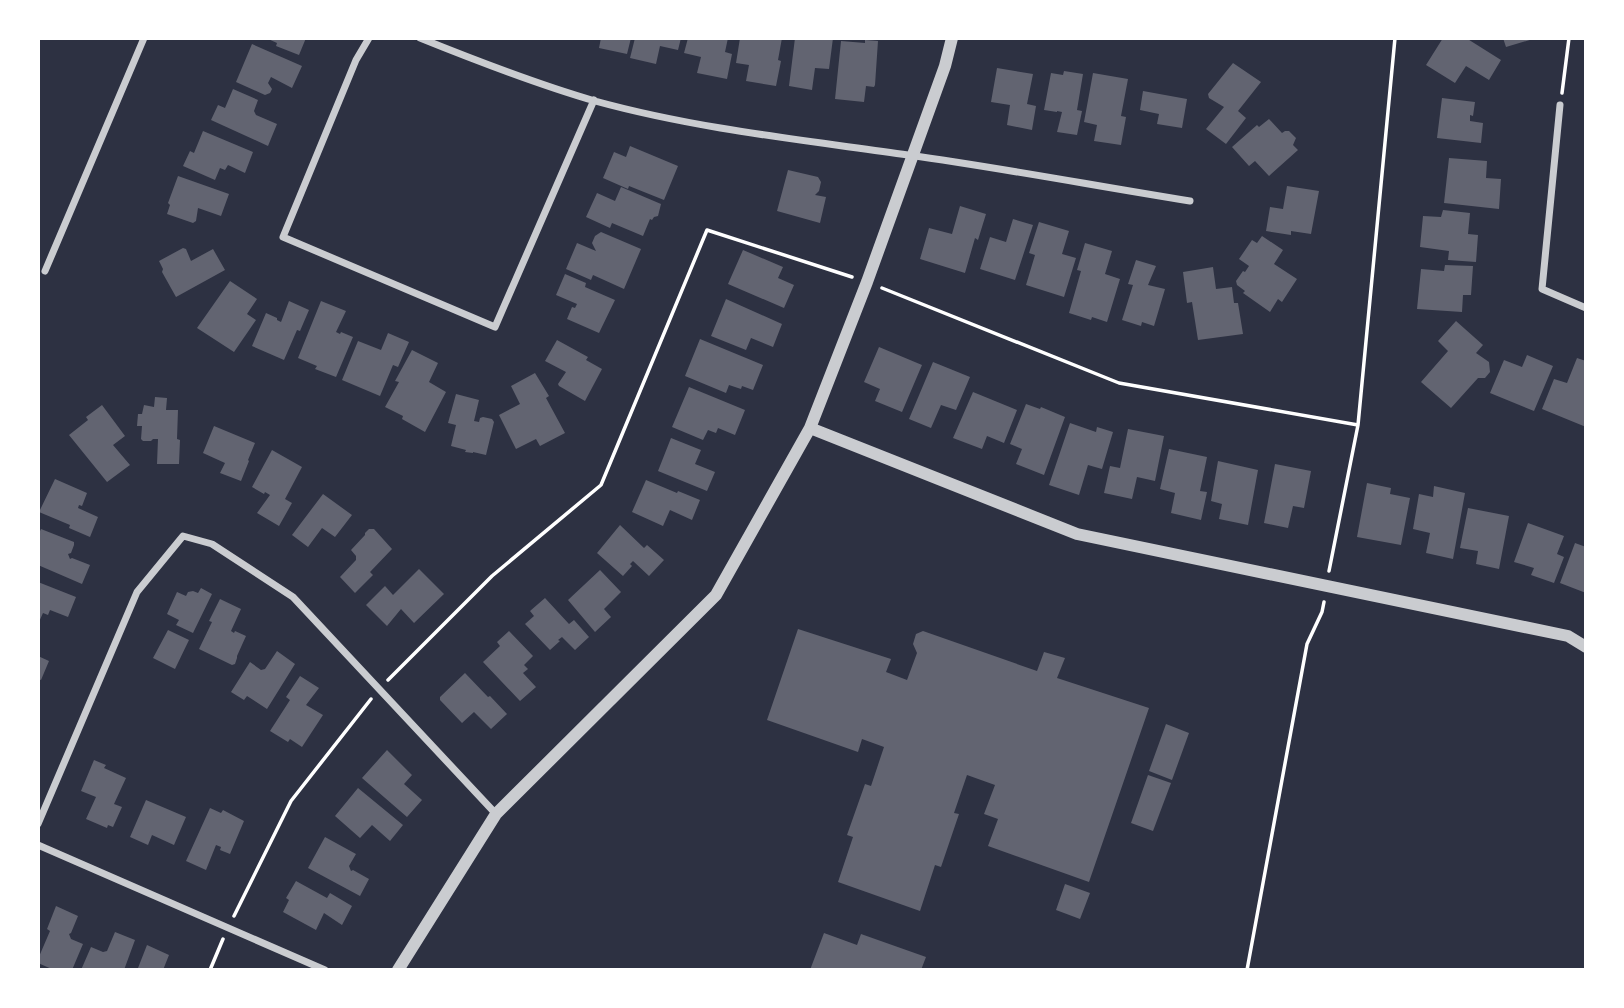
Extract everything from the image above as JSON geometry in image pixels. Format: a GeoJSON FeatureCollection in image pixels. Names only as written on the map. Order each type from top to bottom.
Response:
{"type":"FeatureCollection","features":[{"type":"Feature","properties":{"kind":"street"},"geometry":{"type":"LineString","coordinates":[[45,271],[144,38]]}},
{"type":"Feature","properties":{"kind":"street"},"geometry":{"type":"LineString","coordinates":[[369,38],[356,60],[283,237],[495,327],[594,100]]}},
{"type":"Feature","properties":{"kind":"street"},"geometry":{"type":"LineString","coordinates":[[420,38],[594,100],[661,117],[1190,201]]}},
{"type":"Feature","properties":{"kind":"street"},"geometry":{"type":"LineString","coordinates":[[398,970],[496,814],[716,595],[810,428],[913,156],[945,66],[952,38]]}},
{"type":"Feature","properties":{"kind":"street"},"geometry":{"type":"LineString","coordinates":[[1560,105],[1542,289],[1586,308]]}},
{"type":"Feature","properties":{"kind":"street"},"geometry":{"type":"LineString","coordinates":[[810,428],[1077,534],[1568,636],[1586,647]]}},
{"type":"Feature","properties":{"kind":"street"},"geometry":{"type":"LineString","coordinates":[[38,824],[136,592],[183,536],[212,544],[293,597],[496,814]]}},
{"type":"Feature","properties":{"kind":"street"},"geometry":{"type":"LineString","coordinates":[[38,845],[325,970]]}},
{"type":"Feature","properties":{"kind":"path"},"geometry":{"type":"LineString","coordinates":[[1247,970],[1307,644],[1322,612],[1358,425],[1395,38]]}},
{"type":"Feature","properties":{"kind":"path"},"geometry":{"type":"LineString","coordinates":[[1560,105],[1569,38]]}},
{"type":"Feature","properties":{"kind":"path"},"geometry":{"type":"LineString","coordinates":[[210,970],[228,927],[291,801],[379,689],[492,576],[601,485],[708,230],[867,282],[1118,383],[1358,425]]}},
{"type":"Feature","properties":{"kind":"building"},"geometry":{"type":"Polygon","coordinates":[[[266,38],[306,38],[299,55],[276,46],[277,43],[266,38]]]}},
{"type":"Feature","properties":{"kind":"building"},"geometry":{"type":"Polygon","coordinates":[[[601,38],[631,38],[627,54],[599,48],[601,38]]]}},
{"type":"Feature","properties":{"kind":"building"},"geometry":{"type":"Polygon","coordinates":[[[635,38],[681,38],[678,50],[660,46],[656,64],[630,58],[635,38]]]}},
{"type":"Feature","properties":{"kind":"building"},"geometry":{"type":"Polygon","coordinates":[[[688,38],[728,38],[725,52],[732,54],[727,79],[697,73],[701,57],[684,53],[688,38]]]}},
{"type":"Feature","properties":{"kind":"building"},"geometry":{"type":"Polygon","coordinates":[[[740,38],[782,38],[776,86],[746,81],[749,65],[736,63],[740,38]]]}},
{"type":"Feature","properties":{"kind":"building"},"geometry":{"type":"Polygon","coordinates":[[[795,38],[833,38],[829,69],[815,68],[812,90],[789,86],[795,38]]]}},
{"type":"Feature","properties":{"kind":"building"},"geometry":{"type":"Polygon","coordinates":[[[1443,38],[1466,38],[1501,60],[1489,80],[1466,66],[1455,83],[1426,65],[1443,38]]]}},
{"type":"Feature","properties":{"kind":"building"},"geometry":{"type":"Polygon","coordinates":[[[1503,38],[1533,38],[1533,39],[1506,47],[1503,38]]]}},
{"type":"Feature","properties":{"kind":"building"},"geometry":{"type":"Polygon","coordinates":[[[865,40],[878,41],[874,87],[866,86],[864,102],[835,99],[841,41],[865,43],[865,40]]]}},
{"type":"Feature","properties":{"kind":"building"},"geometry":{"type":"Polygon","coordinates":[[[252,44],[302,66],[292,88],[271,77],[268,83],[272,89],[265,95],[236,82],[252,44]]]}},
{"type":"Feature","properties":{"kind":"building"},"geometry":{"type":"Polygon","coordinates":[[[1233,63],[1261,82],[1238,111],[1246,118],[1226,144],[1206,129],[1224,107],[1209,98],[1208,94],[1233,63]]]}},
{"type":"Feature","properties":{"kind":"building"},"geometry":{"type":"Polygon","coordinates":[[[997,68],[1033,74],[1027,104],[1036,106],[1032,130],[1007,125],[1010,105],[991,102],[997,68]]]}},
{"type":"Feature","properties":{"kind":"building"},"geometry":{"type":"Polygon","coordinates":[[[1064,71],[1083,74],[1077,110],[1082,111],[1077,135],[1057,132],[1062,112],[1044,110],[1051,73],[1063,75],[1064,71]]]}},
{"type":"Feature","properties":{"kind":"building"},"geometry":{"type":"Polygon","coordinates":[[[1093,73],[1128,79],[1121,116],[1126,117],[1121,145],[1094,141],[1097,125],[1084,122],[1093,73]]]}},
{"type":"Feature","properties":{"kind":"building"},"geometry":{"type":"Polygon","coordinates":[[[233,89],[258,100],[254,111],[256,115],[277,124],[268,146],[211,120],[218,105],[225,108],[233,89]]]}},
{"type":"Feature","properties":{"kind":"building"},"geometry":{"type":"Polygon","coordinates":[[[1143,91],[1187,99],[1182,128],[1157,124],[1159,114],[1140,110],[1143,91]]]}},
{"type":"Feature","properties":{"kind":"building"},"geometry":{"type":"Polygon","coordinates":[[[1442,98],[1475,102],[1470,121],[1483,123],[1481,143],[1437,138],[1442,98]]]}},
{"type":"Feature","properties":{"kind":"building"},"geometry":{"type":"Polygon","coordinates":[[[1269,119],[1282,133],[1289,131],[1296,138],[1293,145],[1298,150],[1269,176],[1255,161],[1249,166],[1232,147],[1257,125],[1259,127],[1269,119]]]}},
{"type":"Feature","properties":{"kind":"building"},"geometry":{"type":"Polygon","coordinates":[[[203,131],[253,152],[245,173],[228,165],[225,170],[220,168],[215,180],[183,166],[190,151],[194,153],[203,131]]]}},
{"type":"Feature","properties":{"kind":"building"},"geometry":{"type":"Polygon","coordinates":[[[630,146],[678,166],[664,200],[603,178],[614,152],[626,157],[630,146]]]}},
{"type":"Feature","properties":{"kind":"building"},"geometry":{"type":"Polygon","coordinates":[[[1449,158],[1487,161],[1486,178],[1501,179],[1499,209],[1444,203],[1449,158]]]}},
{"type":"Feature","properties":{"kind":"building"},"geometry":{"type":"Polygon","coordinates":[[[788,170],[818,177],[821,182],[815,195],[826,197],[820,223],[777,211],[788,170]]]}},
{"type":"Feature","properties":{"kind":"building"},"geometry":{"type":"Polygon","coordinates":[[[178,176],[229,194],[221,216],[198,208],[196,221],[193,223],[167,214],[178,176]]]}},
{"type":"Feature","properties":{"kind":"building"},"geometry":{"type":"Polygon","coordinates":[[[1287,186],[1319,191],[1311,234],[1291,231],[1291,235],[1266,231],[1270,207],[1283,209],[1287,186]]]}},
{"type":"Feature","properties":{"kind":"building"},"geometry":{"type":"Polygon","coordinates":[[[621,187],[661,204],[658,216],[650,219],[643,236],[612,223],[610,228],[586,217],[597,193],[615,201],[621,187]]]}},
{"type":"Feature","properties":{"kind":"building"},"geometry":{"type":"Polygon","coordinates":[[[960,206],[986,214],[978,240],[975,238],[965,273],[920,259],[929,228],[952,234],[960,206]]]}},
{"type":"Feature","properties":{"kind":"building"},"geometry":{"type":"Polygon","coordinates":[[[1443,210],[1470,213],[1468,234],[1478,235],[1476,262],[1448,260],[1449,251],[1420,247],[1423,216],[1441,217],[1443,210]]]}},
{"type":"Feature","properties":{"kind":"building"},"geometry":{"type":"Polygon","coordinates":[[[1013,219],[1033,225],[1015,280],[980,269],[990,237],[1006,242],[1013,219]]]}},
{"type":"Feature","properties":{"kind":"building"},"geometry":{"type":"Polygon","coordinates":[[[1039,222],[1069,231],[1062,254],[1076,258],[1064,297],[1026,285],[1035,255],[1029,253],[1039,222]]]}},
{"type":"Feature","properties":{"kind":"building"},"geometry":{"type":"Polygon","coordinates":[[[601,232],[641,249],[624,289],[593,275],[591,280],[566,269],[577,243],[596,251],[592,243],[595,236],[601,232]]]}},
{"type":"Feature","properties":{"kind":"building"},"geometry":{"type":"Polygon","coordinates":[[[1262,236],[1283,250],[1274,264],[1297,279],[1282,302],[1278,299],[1270,312],[1243,293],[1245,291],[1236,281],[1249,266],[1239,259],[1252,240],[1257,243],[1262,236]]]}},
{"type":"Feature","properties":{"kind":"building"},"geometry":{"type":"Polygon","coordinates":[[[1085,243],[1112,251],[1105,274],[1120,279],[1107,322],[1069,313],[1081,271],[1077,270],[1085,243]]]}},
{"type":"Feature","properties":{"kind":"building"},"geometry":{"type":"Polygon","coordinates":[[[183,248],[191,261],[213,249],[225,270],[176,297],[159,261],[183,248]]]}},
{"type":"Feature","properties":{"kind":"building"},"geometry":{"type":"Polygon","coordinates":[[[743,250],[783,267],[778,278],[794,285],[784,308],[728,284],[743,250]]]}},
{"type":"Feature","properties":{"kind":"building"},"geometry":{"type":"Polygon","coordinates":[[[1136,260],[1156,266],[1148,285],[1165,289],[1154,326],[1142,322],[1141,326],[1122,320],[1133,285],[1128,284],[1136,260]]]}},
{"type":"Feature","properties":{"kind":"building"},"geometry":{"type":"Polygon","coordinates":[[[1445,265],[1473,266],[1471,295],[1463,295],[1462,312],[1417,309],[1421,269],[1444,271],[1445,265]]]}},
{"type":"Feature","properties":{"kind":"building"},"geometry":{"type":"Polygon","coordinates":[[[1213,267],[1216,289],[1232,287],[1234,303],[1238,303],[1243,334],[1198,340],[1192,302],[1187,303],[1183,272],[1213,267]]]}},
{"type":"Feature","properties":{"kind":"building"},"geometry":{"type":"Polygon","coordinates":[[[565,274],[586,283],[585,287],[615,300],[599,333],[567,319],[572,307],[575,308],[577,304],[556,295],[565,274]]]}},
{"type":"Feature","properties":{"kind":"building"},"geometry":{"type":"Polygon","coordinates":[[[230,281],[257,299],[247,314],[256,320],[234,352],[197,328],[230,281]]]}},
{"type":"Feature","properties":{"kind":"building"},"geometry":{"type":"Polygon","coordinates":[[[726,299],[782,324],[773,347],[751,338],[746,350],[711,336],[726,299]]]}},
{"type":"Feature","properties":{"kind":"building"},"geometry":{"type":"Polygon","coordinates":[[[289,301],[309,310],[284,360],[252,346],[266,313],[281,322],[289,301]]]}},
{"type":"Feature","properties":{"kind":"building"},"geometry":{"type":"Polygon","coordinates":[[[321,301],[346,311],[336,332],[353,337],[336,377],[315,369],[317,366],[298,358],[321,301]]]}},
{"type":"Feature","properties":{"kind":"building"},"geometry":{"type":"Polygon","coordinates":[[[1456,321],[1483,345],[1476,353],[1489,362],[1490,372],[1485,378],[1478,378],[1451,408],[1421,382],[1448,351],[1438,341],[1456,321]]]}},
{"type":"Feature","properties":{"kind":"building"},"geometry":{"type":"Polygon","coordinates":[[[388,333],[409,342],[398,367],[393,365],[380,396],[342,380],[358,341],[381,350],[388,333]]]}},
{"type":"Feature","properties":{"kind":"building"},"geometry":{"type":"Polygon","coordinates":[[[700,339],[763,365],[753,390],[729,385],[726,393],[685,376],[700,339]]]}},
{"type":"Feature","properties":{"kind":"building"},"geometry":{"type":"Polygon","coordinates":[[[557,340],[588,357],[586,360],[602,369],[585,401],[559,386],[566,372],[545,361],[557,340]]]}},
{"type":"Feature","properties":{"kind":"building"},"geometry":{"type":"Polygon","coordinates":[[[879,347],[922,365],[902,412],[875,401],[880,389],[864,382],[879,347]]]}},
{"type":"Feature","properties":{"kind":"building"},"geometry":{"type":"Polygon","coordinates":[[[412,350],[438,363],[429,382],[446,392],[425,432],[385,407],[412,350]]]}},
{"type":"Feature","properties":{"kind":"building"},"geometry":{"type":"Polygon","coordinates":[[[1527,355],[1553,366],[1534,411],[1490,393],[1504,360],[1522,367],[1527,355]]]}},
{"type":"Feature","properties":{"kind":"building"},"geometry":{"type":"Polygon","coordinates":[[[1577,358],[1586,361],[1586,427],[1542,409],[1554,379],[1567,383],[1577,358]]]}},
{"type":"Feature","properties":{"kind":"building"},"geometry":{"type":"Polygon","coordinates":[[[933,362],[970,377],[956,410],[941,405],[931,428],[909,419],[933,362]]]}},
{"type":"Feature","properties":{"kind":"building"},"geometry":{"type":"Polygon","coordinates":[[[535,373],[549,396],[546,398],[565,433],[540,446],[536,439],[516,449],[499,415],[520,404],[511,386],[535,373]]]}},
{"type":"Feature","properties":{"kind":"building"},"geometry":{"type":"Polygon","coordinates":[[[689,387],[745,410],[735,435],[718,428],[716,433],[708,430],[703,440],[672,427],[689,387]]]}},
{"type":"Feature","properties":{"kind":"building"},"geometry":{"type":"Polygon","coordinates":[[[973,392],[1017,410],[1004,443],[987,436],[982,449],[953,438],[973,392]]]}},
{"type":"Feature","properties":{"kind":"building"},"geometry":{"type":"Polygon","coordinates":[[[456,394],[479,400],[474,421],[479,422],[483,417],[494,422],[486,455],[465,452],[466,450],[451,446],[456,425],[448,423],[456,394]]]}},
{"type":"Feature","properties":{"kind":"building"},"geometry":{"type":"Polygon","coordinates":[[[155,397],[167,398],[166,410],[178,410],[179,464],[157,464],[158,439],[141,439],[142,426],[137,426],[138,414],[142,414],[144,405],[154,407],[155,397]]]}},
{"type":"Feature","properties":{"kind":"building"},"geometry":{"type":"Polygon","coordinates":[[[1026,404],[1065,417],[1044,475],[1016,464],[1022,449],[1010,444],[1026,404]]]}},
{"type":"Feature","properties":{"kind":"building"},"geometry":{"type":"Polygon","coordinates":[[[102,405],[125,436],[113,445],[130,465],[107,482],[69,435],[102,405]]]}},
{"type":"Feature","properties":{"kind":"building"},"geometry":{"type":"Polygon","coordinates":[[[1070,423],[1096,432],[1097,427],[1113,432],[1102,469],[1088,465],[1079,495],[1049,485],[1070,423]]]}},
{"type":"Feature","properties":{"kind":"building"},"geometry":{"type":"Polygon","coordinates":[[[214,426],[255,443],[241,481],[220,473],[225,463],[203,453],[214,426]]]}},
{"type":"Feature","properties":{"kind":"building"},"geometry":{"type":"Polygon","coordinates":[[[1128,429],[1164,436],[1155,481],[1137,477],[1132,499],[1104,493],[1110,466],[1120,468],[1128,429]]]}},
{"type":"Feature","properties":{"kind":"building"},"geometry":{"type":"Polygon","coordinates":[[[671,438],[701,450],[695,464],[715,472],[707,491],[658,471],[671,438]]]}},
{"type":"Feature","properties":{"kind":"building"},"geometry":{"type":"Polygon","coordinates":[[[1169,449],[1207,457],[1200,491],[1207,492],[1201,520],[1171,513],[1175,493],[1160,489],[1169,449]]]}},
{"type":"Feature","properties":{"kind":"building"},"geometry":{"type":"Polygon","coordinates":[[[272,450],[302,467],[285,499],[292,503],[279,526],[257,513],[270,495],[252,487],[272,450]]]}},
{"type":"Feature","properties":{"kind":"building"},"geometry":{"type":"Polygon","coordinates":[[[1218,461],[1258,470],[1248,525],[1219,519],[1222,504],[1211,501],[1218,461]]]}},
{"type":"Feature","properties":{"kind":"building"},"geometry":{"type":"Polygon","coordinates":[[[1275,464],[1311,471],[1304,508],[1293,506],[1288,528],[1264,523],[1275,464]]]}},
{"type":"Feature","properties":{"kind":"building"},"geometry":{"type":"Polygon","coordinates":[[[55,479],[87,493],[82,506],[79,505],[78,508],[98,517],[90,537],[39,512],[55,479]]]}},
{"type":"Feature","properties":{"kind":"building"},"geometry":{"type":"Polygon","coordinates":[[[646,480],[700,500],[692,520],[670,510],[663,526],[632,512],[646,480]]]}},
{"type":"Feature","properties":{"kind":"building"},"geometry":{"type":"Polygon","coordinates":[[[1367,483],[1391,488],[1390,494],[1410,498],[1401,545],[1357,537],[1367,483]]]}},
{"type":"Feature","properties":{"kind":"building"},"geometry":{"type":"Polygon","coordinates":[[[1434,486],[1465,493],[1453,559],[1426,553],[1430,533],[1413,529],[1419,494],[1433,497],[1434,486]]]}},
{"type":"Feature","properties":{"kind":"building"},"geometry":{"type":"Polygon","coordinates":[[[323,494],[352,515],[335,537],[322,528],[308,547],[292,535],[323,494]]]}},
{"type":"Feature","properties":{"kind":"building"},"geometry":{"type":"Polygon","coordinates":[[[1468,508],[1509,516],[1499,569],[1476,564],[1478,551],[1460,548],[1468,508]]]}},
{"type":"Feature","properties":{"kind":"building"},"geometry":{"type":"Polygon","coordinates":[[[1528,523],[1564,536],[1557,554],[1564,557],[1554,583],[1531,575],[1534,568],[1514,562],[1528,523]]]}},
{"type":"Feature","properties":{"kind":"building"},"geometry":{"type":"Polygon","coordinates":[[[620,525],[644,548],[647,545],[664,560],[649,576],[633,561],[623,576],[597,553],[620,525]]]}},
{"type":"Feature","properties":{"kind":"building"},"geometry":{"type":"Polygon","coordinates":[[[41,529],[74,542],[71,553],[68,554],[70,559],[90,565],[82,584],[38,565],[38,535],[41,529]]]}},
{"type":"Feature","properties":{"kind":"building"},"geometry":{"type":"Polygon","coordinates":[[[369,529],[374,529],[392,549],[370,572],[373,575],[355,593],[340,577],[356,560],[351,550],[369,529]]]}},
{"type":"Feature","properties":{"kind":"building"},"geometry":{"type":"Polygon","coordinates":[[[1575,543],[1586,547],[1586,593],[1560,583],[1575,543]]]}},
{"type":"Feature","properties":{"kind":"building"},"geometry":{"type":"Polygon","coordinates":[[[419,569],[444,594],[414,623],[401,609],[387,626],[366,605],[385,586],[393,595],[419,569]]]}},
{"type":"Feature","properties":{"kind":"building"},"geometry":{"type":"Polygon","coordinates":[[[600,570],[621,592],[604,609],[611,617],[595,632],[568,600],[600,570]]]}},
{"type":"Feature","properties":{"kind":"building"},"geometry":{"type":"Polygon","coordinates":[[[38,582],[76,597],[68,617],[50,610],[48,615],[43,613],[38,624],[38,582]]]}},
{"type":"Feature","properties":{"kind":"building"},"geometry":{"type":"Polygon","coordinates":[[[201,588],[212,594],[193,633],[176,625],[179,620],[167,614],[177,592],[186,596],[188,592],[198,593],[201,588]]]}},
{"type":"Feature","properties":{"kind":"building"},"geometry":{"type":"Polygon","coordinates":[[[545,598],[569,624],[574,620],[589,637],[575,650],[562,637],[550,650],[525,624],[534,616],[530,611],[545,598]]]}},
{"type":"Feature","properties":{"kind":"building"},"geometry":{"type":"Polygon","coordinates":[[[220,599],[241,609],[231,631],[246,636],[235,664],[232,665],[199,649],[220,599]]]}},
{"type":"Feature","properties":{"kind":"building"},"geometry":{"type":"Polygon","coordinates":[[[798,629],[891,659],[886,672],[907,680],[917,653],[913,644],[916,634],[923,631],[1037,671],[1044,652],[1065,658],[1057,678],[1149,708],[1089,882],[988,846],[998,819],[984,814],[995,785],[967,775],[954,813],[959,814],[941,867],[935,865],[920,911],[838,882],[853,837],[847,835],[865,784],[871,786],[884,747],[862,739],[858,752],[767,720],[798,629]]]}},
{"type":"Feature","properties":{"kind":"building"},"geometry":{"type":"Polygon","coordinates":[[[168,630],[189,640],[175,669],[153,658],[168,630]]]}},
{"type":"Feature","properties":{"kind":"building"},"geometry":{"type":"Polygon","coordinates":[[[509,631],[533,656],[524,665],[528,669],[523,673],[536,687],[520,701],[483,662],[500,646],[497,642],[509,631]]]}},
{"type":"Feature","properties":{"kind":"building"},"geometry":{"type":"Polygon","coordinates":[[[277,651],[295,664],[267,709],[247,696],[244,700],[231,692],[250,662],[261,670],[265,669],[277,651]]]}},
{"type":"Feature","properties":{"kind":"building"},"geometry":{"type":"Polygon","coordinates":[[[38,656],[49,661],[41,680],[38,679],[38,656]]]}},
{"type":"Feature","properties":{"kind":"building"},"geometry":{"type":"Polygon","coordinates":[[[465,673],[507,714],[491,729],[474,712],[462,723],[440,700],[465,673]]]}},
{"type":"Feature","properties":{"kind":"building"},"geometry":{"type":"Polygon","coordinates":[[[300,676],[319,688],[306,705],[323,715],[302,747],[270,731],[290,700],[286,697],[300,676]]]}},
{"type":"Feature","properties":{"kind":"building"},"geometry":{"type":"Polygon","coordinates":[[[1166,724],[1189,733],[1172,780],[1149,771],[1166,724]]]}},
{"type":"Feature","properties":{"kind":"building"},"geometry":{"type":"Polygon","coordinates":[[[387,750],[412,775],[404,784],[422,800],[407,817],[362,778],[387,750]]]}},
{"type":"Feature","properties":{"kind":"building"},"geometry":{"type":"Polygon","coordinates":[[[94,760],[126,778],[114,804],[122,807],[113,827],[108,825],[107,828],[86,819],[96,797],[81,791],[94,760]]]}},
{"type":"Feature","properties":{"kind":"building"},"geometry":{"type":"Polygon","coordinates":[[[1148,775],[1171,783],[1153,831],[1131,823],[1148,775]]]}},
{"type":"Feature","properties":{"kind":"building"},"geometry":{"type":"Polygon","coordinates":[[[358,788],[403,825],[390,841],[372,825],[360,838],[335,816],[358,788]]]}},
{"type":"Feature","properties":{"kind":"building"},"geometry":{"type":"Polygon","coordinates":[[[146,800],[186,817],[174,845],[152,835],[148,845],[130,837],[146,800]]]}},
{"type":"Feature","properties":{"kind":"building"},"geometry":{"type":"Polygon","coordinates":[[[210,808],[221,813],[223,810],[244,821],[230,854],[216,845],[206,870],[186,861],[210,808]]]}},
{"type":"Feature","properties":{"kind":"building"},"geometry":{"type":"Polygon","coordinates":[[[325,837],[356,854],[349,866],[351,871],[369,879],[360,896],[308,868],[325,837]]]}},
{"type":"Feature","properties":{"kind":"building"},"geometry":{"type":"Polygon","coordinates":[[[296,881],[327,898],[330,893],[352,906],[342,925],[324,913],[316,930],[283,912],[289,900],[286,898],[296,881]]]}},
{"type":"Feature","properties":{"kind":"building"},"geometry":{"type":"Polygon","coordinates":[[[1065,884],[1090,893],[1080,919],[1056,910],[1065,884]]]}},
{"type":"Feature","properties":{"kind":"building"},"geometry":{"type":"Polygon","coordinates":[[[56,906],[78,916],[69,934],[71,939],[83,944],[72,970],[54,970],[38,963],[56,906]]]}},
{"type":"Feature","properties":{"kind":"building"},"geometry":{"type":"Polygon","coordinates":[[[115,932],[135,940],[124,970],[81,970],[91,947],[107,951],[115,932]]]}},
{"type":"Feature","properties":{"kind":"building"},"geometry":{"type":"Polygon","coordinates":[[[824,933],[857,945],[861,934],[926,957],[921,970],[810,970],[824,933]]]}},
{"type":"Feature","properties":{"kind":"building"},"geometry":{"type":"Polygon","coordinates":[[[147,945],[169,955],[163,970],[138,968],[147,945]]]}}]}
